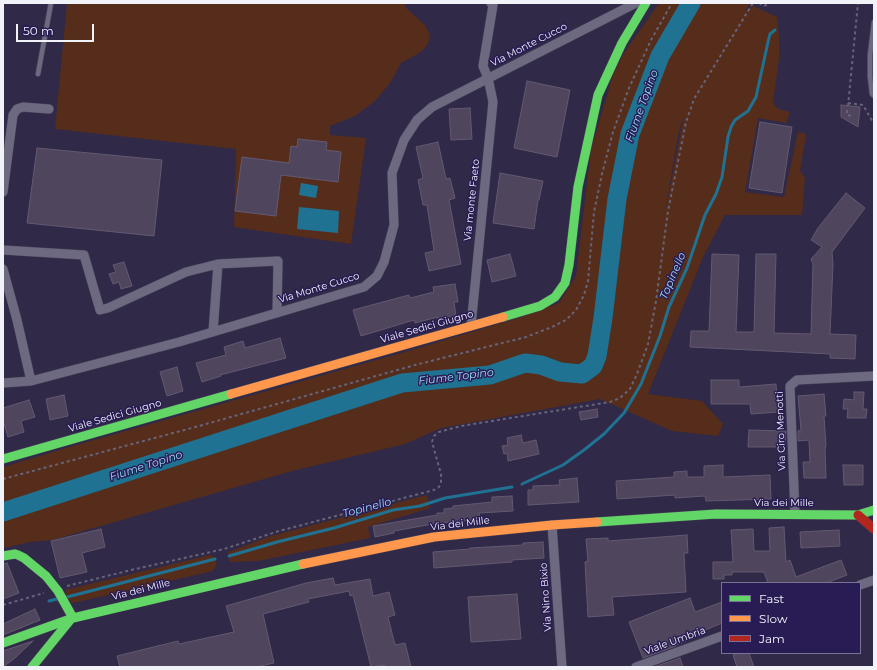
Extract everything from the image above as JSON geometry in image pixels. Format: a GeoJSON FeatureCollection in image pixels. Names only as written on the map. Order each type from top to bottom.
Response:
{"type":"FeatureCollection","features":[{"type":"Feature","properties":{"kind":"street","name":"Via Monte Cucco"},"geometry":{"type":"LineString","coordinates":[[3,383],[31,381],[213,332],[364,288],[377,276],[384,262],[394,225],[392,173],[404,140],[417,120],[432,106],[636,3]]}},
{"type":"Feature","properties":{"kind":"street","name":"Viale Sedici Giugno"},"geometry":{"type":"LineString","coordinates":[[3,459],[540,306],[555,297],[565,283],[569,265],[578,187],[598,95],[622,43],[646,3]]}},
{"type":"Feature","properties":{"kind":"street","name":"Via monte Faeto"},"geometry":{"type":"LineString","coordinates":[[471,326],[493,102],[488,78],[483,66],[493,4]]}},
{"type":"Feature","properties":{"kind":"street"},"geometry":{"type":"LineString","coordinates":[[3,192],[13,115],[16,109],[23,107],[49,109]]}},
{"type":"Feature","properties":{"kind":"street"},"geometry":{"type":"LineString","coordinates":[[3,250],[84,255],[100,310],[108,308],[186,272],[218,264],[278,261],[277,313]]}},
{"type":"Feature","properties":{"kind":"street"},"geometry":{"type":"LineString","coordinates":[[213,332],[218,264]]}},
{"type":"Feature","properties":{"kind":"street"},"geometry":{"type":"LineString","coordinates":[[3,269],[20,330],[31,381]]}},
{"type":"Feature","properties":{"kind":"street","name":"Via Ciro Menotti"},"geometry":{"type":"LineString","coordinates":[[795,514],[790,386],[797,380],[874,376]]}},
{"type":"Feature","properties":{"kind":"street","name":"Via dei Mille"},"geometry":{"type":"LineString","coordinates":[[3,643],[73,618],[158,597],[288,567],[434,537],[552,525],[716,514],[858,515],[874,510]]}},
{"type":"Feature","properties":{"kind":"street"},"geometry":{"type":"LineString","coordinates":[[858,515],[874,529]]}},
{"type":"Feature","properties":{"kind":"street","name":"Via Nino Bixio"},"geometry":{"type":"LineString","coordinates":[[552,525],[562,667]]}},
{"type":"Feature","properties":{"kind":"street"},"geometry":{"type":"LineString","coordinates":[[3,560],[15,554]]}},
{"type":"Feature","properties":{"kind":"street"},"geometry":{"type":"LineString","coordinates":[[3,556],[15,554],[24,558],[46,576],[56,589],[73,618],[37,665]]}},
{"type":"Feature","properties":{"kind":"street"},"geometry":{"type":"LineString","coordinates":[[861,585],[874,580]]}},
{"type":"Feature","properties":{"kind":"street","name":"Viale Umbria"},"geometry":{"type":"LineString","coordinates":[[636,667],[721,636]]}},
{"type":"Feature","properties":{"kind":"lane"},"geometry":{"type":"LineString","coordinates":[[38,74],[51,3]]}},
{"type":"Feature","properties":{"kind":"lane"},"geometry":{"type":"LineString","coordinates":[[874,22],[870,55],[870,77],[872,94],[874,96]]}},
{"type":"Feature","properties":{"kind":"path"},"geometry":{"type":"LineString","coordinates":[[3,479],[415,365],[526,337],[566,320],[576,310],[584,295],[588,281],[594,212],[613,132],[628,88],[651,40],[672,3]]}},
{"type":"Feature","properties":{"kind":"path"},"geometry":{"type":"LineString","coordinates":[[3,605],[56,589],[224,549],[279,532],[434,490],[439,487],[441,483],[441,474],[432,442],[434,436],[439,432],[462,426],[610,402],[620,398],[630,389],[648,344],[656,301],[668,211],[686,122],[694,100],[753,3]]}},
{"type":"Feature","properties":{"kind":"path"},"geometry":{"type":"LineString","coordinates":[[759,3],[764,6],[770,3]]}},
{"type":"Feature","properties":{"kind":"path"},"geometry":{"type":"LineString","coordinates":[[858,3],[848,104],[862,105],[874,124]]}},
{"type":"Feature","properties":{"kind":"path"},"geometry":{"type":"LineString","coordinates":[[848,110],[847,116],[852,116]]}},
{"type":"Feature","properties":{"kind":"shaded area"},"geometry":{"type":"Polygon","coordinates":[[[67,3],[405,3],[406,8],[425,25],[430,35],[428,44],[421,52],[401,63],[390,83],[375,101],[355,116],[330,126],[330,135],[366,138],[351,244],[234,227],[236,149],[55,129],[67,3]]]}},
{"type":"Feature","properties":{"kind":"shaded area"},"geometry":{"type":"Polygon","coordinates":[[[659,3],[751,3],[744,11],[753,6],[777,17],[779,58],[773,103],[778,109],[790,112],[786,123],[758,118],[745,192],[784,197],[798,132],[806,134],[800,171],[805,178],[802,215],[725,215],[703,257],[648,394],[702,401],[723,424],[718,436],[672,431],[600,399],[441,428],[405,444],[292,471],[52,540],[30,542],[3,548],[3,467],[415,349],[518,318],[559,303],[576,276],[591,150],[613,75],[624,53],[659,3]],[[684,115],[678,135],[664,218],[684,115]]]}},
{"type":"Feature","properties":{"kind":"shaded area"},"geometry":{"type":"Polygon","coordinates":[[[427,495],[430,508],[368,527],[370,538],[258,561],[230,562],[228,552],[271,536],[427,495]]]}},
{"type":"Feature","properties":{"kind":"shaded area"},"geometry":{"type":"Polygon","coordinates":[[[210,555],[213,556],[217,564],[213,571],[73,603],[68,600],[65,590],[210,555]]]}},
{"type":"Feature","properties":{"kind":"water"},"geometry":{"type":"Polygon","coordinates":[[[301,183],[318,186],[316,198],[299,195],[301,183]]]}},
{"type":"Feature","properties":{"kind":"water"},"geometry":{"type":"Polygon","coordinates":[[[299,207],[339,211],[338,233],[297,229],[299,207]]]}},
{"type":"Feature","properties":{"kind":"building"},"geometry":{"type":"Polygon","coordinates":[[[527,81],[570,90],[557,157],[514,148],[527,81]]]}},
{"type":"Feature","properties":{"kind":"building"},"geometry":{"type":"Polygon","coordinates":[[[841,105],[860,107],[858,127],[841,117],[841,105]]]}},
{"type":"Feature","properties":{"kind":"building"},"geometry":{"type":"Polygon","coordinates":[[[470,108],[472,139],[451,140],[449,109],[470,108]]]}},
{"type":"Feature","properties":{"kind":"building"},"geometry":{"type":"Polygon","coordinates":[[[760,122],[792,127],[782,193],[749,188],[760,122]]]}},
{"type":"Feature","properties":{"kind":"building"},"geometry":{"type":"Polygon","coordinates":[[[298,139],[327,142],[326,150],[341,152],[338,182],[281,175],[276,216],[235,211],[242,157],[289,163],[291,146],[297,147],[298,139]]]}},
{"type":"Feature","properties":{"kind":"building"},"geometry":{"type":"Polygon","coordinates":[[[438,142],[446,179],[450,178],[455,198],[449,200],[461,264],[429,271],[425,253],[434,251],[427,205],[423,205],[418,180],[423,178],[416,147],[438,142]]]}},
{"type":"Feature","properties":{"kind":"building"},"geometry":{"type":"Polygon","coordinates":[[[37,148],[162,160],[154,236],[27,223],[37,148]]]}},
{"type":"Feature","properties":{"kind":"building"},"geometry":{"type":"Polygon","coordinates":[[[500,173],[543,181],[538,200],[534,229],[493,223],[500,173]]]}},
{"type":"Feature","properties":{"kind":"building"},"geometry":{"type":"Polygon","coordinates":[[[846,193],[865,208],[832,252],[833,264],[830,334],[856,335],[855,359],[830,358],[830,354],[690,347],[691,331],[709,331],[712,254],[739,255],[736,332],[754,332],[756,254],[776,254],[774,333],[811,334],[813,264],[811,259],[822,247],[811,240],[818,228],[846,193]]]}},
{"type":"Feature","properties":{"kind":"building"},"geometry":{"type":"Polygon","coordinates":[[[510,254],[516,276],[492,282],[487,260],[510,254]]]}},
{"type":"Feature","properties":{"kind":"building"},"geometry":{"type":"Polygon","coordinates":[[[124,262],[132,286],[121,289],[119,282],[113,284],[109,274],[116,272],[113,265],[124,262]]]}},
{"type":"Feature","properties":{"kind":"building"},"geometry":{"type":"Polygon","coordinates":[[[455,284],[458,302],[454,302],[456,316],[438,319],[438,317],[415,323],[414,320],[361,336],[353,310],[409,295],[410,298],[434,292],[433,287],[455,284]]]}},
{"type":"Feature","properties":{"kind":"building"},"geometry":{"type":"Polygon","coordinates":[[[280,338],[286,358],[220,375],[221,376],[202,382],[196,363],[226,355],[224,347],[243,341],[245,348],[280,338]]]}},
{"type":"Feature","properties":{"kind":"building"},"geometry":{"type":"Polygon","coordinates":[[[177,367],[183,391],[167,396],[160,372],[177,367]]]}},
{"type":"Feature","properties":{"kind":"building"},"geometry":{"type":"Polygon","coordinates":[[[711,380],[739,380],[739,387],[776,384],[778,412],[751,414],[750,404],[711,404],[711,380]]]}},
{"type":"Feature","properties":{"kind":"building"},"geometry":{"type":"Polygon","coordinates":[[[854,392],[864,392],[863,409],[867,409],[866,418],[847,418],[848,409],[843,409],[844,399],[854,400],[854,392]]]}},
{"type":"Feature","properties":{"kind":"building"},"geometry":{"type":"Polygon","coordinates":[[[824,394],[826,416],[824,416],[826,478],[804,478],[803,462],[810,462],[809,440],[798,441],[798,431],[801,430],[798,396],[824,394]]]}},
{"type":"Feature","properties":{"kind":"building"},"geometry":{"type":"Polygon","coordinates":[[[64,395],[68,416],[50,420],[46,399],[64,395]]]}},
{"type":"Feature","properties":{"kind":"building"},"geometry":{"type":"Polygon","coordinates":[[[29,400],[35,417],[21,421],[24,432],[8,437],[3,420],[3,408],[29,400]]]}},
{"type":"Feature","properties":{"kind":"building"},"geometry":{"type":"Polygon","coordinates":[[[597,409],[598,417],[581,420],[579,412],[597,409]]]}},
{"type":"Feature","properties":{"kind":"building"},"geometry":{"type":"Polygon","coordinates":[[[749,430],[786,431],[785,447],[748,447],[749,430]]]}},
{"type":"Feature","properties":{"kind":"building"},"geometry":{"type":"Polygon","coordinates":[[[521,435],[523,443],[536,440],[539,454],[508,461],[507,453],[504,454],[502,446],[508,445],[507,438],[521,435]]]}},
{"type":"Feature","properties":{"kind":"building"},"geometry":{"type":"Polygon","coordinates":[[[723,465],[723,477],[770,475],[771,499],[706,501],[705,496],[675,498],[675,495],[617,499],[616,481],[674,477],[674,472],[687,471],[687,477],[704,477],[704,466],[723,465]]]}},
{"type":"Feature","properties":{"kind":"building"},"geometry":{"type":"Polygon","coordinates":[[[843,465],[863,465],[863,485],[844,485],[843,465]]]}},
{"type":"Feature","properties":{"kind":"building"},"geometry":{"type":"Polygon","coordinates":[[[577,478],[579,502],[528,505],[528,490],[533,490],[533,486],[560,485],[559,480],[577,478]]]}},
{"type":"Feature","properties":{"kind":"building"},"geometry":{"type":"Polygon","coordinates":[[[512,496],[513,511],[479,513],[480,519],[433,524],[394,531],[394,533],[375,537],[373,526],[437,515],[437,513],[444,513],[444,509],[453,508],[453,506],[492,502],[492,497],[512,496]]]}},
{"type":"Feature","properties":{"kind":"building"},"geometry":{"type":"Polygon","coordinates":[[[784,527],[786,562],[790,560],[796,577],[841,560],[847,575],[829,582],[768,582],[764,572],[732,572],[732,575],[724,575],[724,579],[713,579],[713,562],[733,562],[731,530],[753,529],[754,551],[770,551],[769,528],[784,527]]]}},
{"type":"Feature","properties":{"kind":"building"},"geometry":{"type":"Polygon","coordinates":[[[101,529],[105,547],[82,553],[87,572],[60,578],[51,541],[101,529]]]}},
{"type":"Feature","properties":{"kind":"building"},"geometry":{"type":"Polygon","coordinates":[[[839,530],[840,546],[801,548],[800,532],[839,530]]]}},
{"type":"Feature","properties":{"kind":"building"},"geometry":{"type":"Polygon","coordinates":[[[687,535],[688,553],[684,553],[686,592],[612,597],[614,615],[588,617],[585,562],[588,561],[586,539],[608,538],[608,541],[687,535]]]}},
{"type":"Feature","properties":{"kind":"building"},"geometry":{"type":"Polygon","coordinates":[[[543,542],[544,558],[434,568],[433,552],[543,542]]]}},
{"type":"Feature","properties":{"kind":"building"},"geometry":{"type":"Polygon","coordinates":[[[7,563],[19,593],[3,599],[3,564],[7,563]]]}},
{"type":"Feature","properties":{"kind":"building"},"geometry":{"type":"Polygon","coordinates":[[[333,578],[335,585],[370,579],[373,596],[389,592],[395,615],[388,617],[395,645],[405,643],[411,667],[386,667],[385,665],[371,667],[353,595],[350,596],[349,591],[308,599],[309,602],[263,614],[274,663],[256,667],[120,667],[117,656],[178,641],[179,644],[234,632],[226,606],[306,583],[333,578]]]}},
{"type":"Feature","properties":{"kind":"building"},"geometry":{"type":"Polygon","coordinates":[[[517,594],[521,639],[471,642],[468,597],[517,594]]]}},
{"type":"Feature","properties":{"kind":"building"},"geometry":{"type":"Polygon","coordinates":[[[690,598],[695,612],[721,602],[721,623],[703,631],[704,634],[643,658],[629,622],[690,598]]]}},
{"type":"Feature","properties":{"kind":"building"},"geometry":{"type":"Polygon","coordinates":[[[35,609],[40,620],[3,635],[3,624],[35,609]]]}},
{"type":"Feature","properties":{"kind":"building"},"geometry":{"type":"Polygon","coordinates":[[[33,641],[15,658],[3,667],[3,651],[33,641]]]}},
{"type":"Feature","properties":{"kind":"building"},"geometry":{"type":"Polygon","coordinates":[[[749,654],[754,667],[737,667],[733,655],[749,654]]]}},
{"type":"Feature","properties":{"kind":"building"},"geometry":{"type":"Polygon","coordinates":[[[680,658],[683,667],[654,667],[680,658]]]}},
{"type":"Feature","properties":{"kind":"waterway","name":"Fiume Topino"},"geometry":{"type":"LineString","coordinates":[[3,512],[402,383],[490,375],[525,363],[541,365],[560,372],[582,374],[593,366],[597,356],[603,318],[617,199],[630,134],[660,56],[691,3]]}},
{"type":"Feature","properties":{"kind":"waterway","name":"Topinello"},"geometry":{"type":"LineString","coordinates":[[522,484],[563,465],[604,434],[624,413],[641,384],[660,336],[669,307],[687,268],[705,215],[716,194],[722,177],[731,127],[735,120],[748,111],[756,97],[770,34],[775,30]]}},
{"type":"Feature","properties":{"kind":"waterway","name":"Topinello"},"geometry":{"type":"LineString","coordinates":[[229,556],[334,528],[393,510],[420,506],[445,498],[512,487]]}},
{"type":"Feature","properties":{"kind":"waterway","name":"Topinello"},"geometry":{"type":"LineString","coordinates":[[67,597],[215,559]]}},
{"type":"Feature","properties":{"kind":"waterway","name":"Topinello"},"geometry":{"type":"LineString","coordinates":[[49,601],[57,599]]}},
{"type":"Feature","properties":{"kind":"traffic: fast"},"geometry":{"type":"LineString","coordinates":[[503,317],[540,306],[555,297],[565,283],[569,265],[578,187],[598,95],[622,43],[646,3]]}},
{"type":"Feature","properties":{"kind":"traffic: fast"},"geometry":{"type":"LineString","coordinates":[[3,459],[231,394]]}},
{"type":"Feature","properties":{"kind":"traffic: fast"},"geometry":{"type":"LineString","coordinates":[[597,522],[716,514],[858,515],[874,510]]}},
{"type":"Feature","properties":{"kind":"traffic: fast"},"geometry":{"type":"LineString","coordinates":[[3,556],[18,555],[46,576],[58,591],[73,618]]}},
{"type":"Feature","properties":{"kind":"traffic: fast"},"geometry":{"type":"LineString","coordinates":[[3,643],[73,618],[303,564]]}},
{"type":"Feature","properties":{"kind":"traffic: fast"},"geometry":{"type":"LineString","coordinates":[[32,667],[71,619]]}},
{"type":"Feature","properties":{"kind":"traffic: slow"},"geometry":{"type":"LineString","coordinates":[[231,394],[503,317]]}},
{"type":"Feature","properties":{"kind":"traffic: slow"},"geometry":{"type":"LineString","coordinates":[[303,564],[434,537],[597,522]]}},
{"type":"Feature","properties":{"kind":"traffic: jam"},"geometry":{"type":"LineString","coordinates":[[858,515],[874,529]]}}]}
